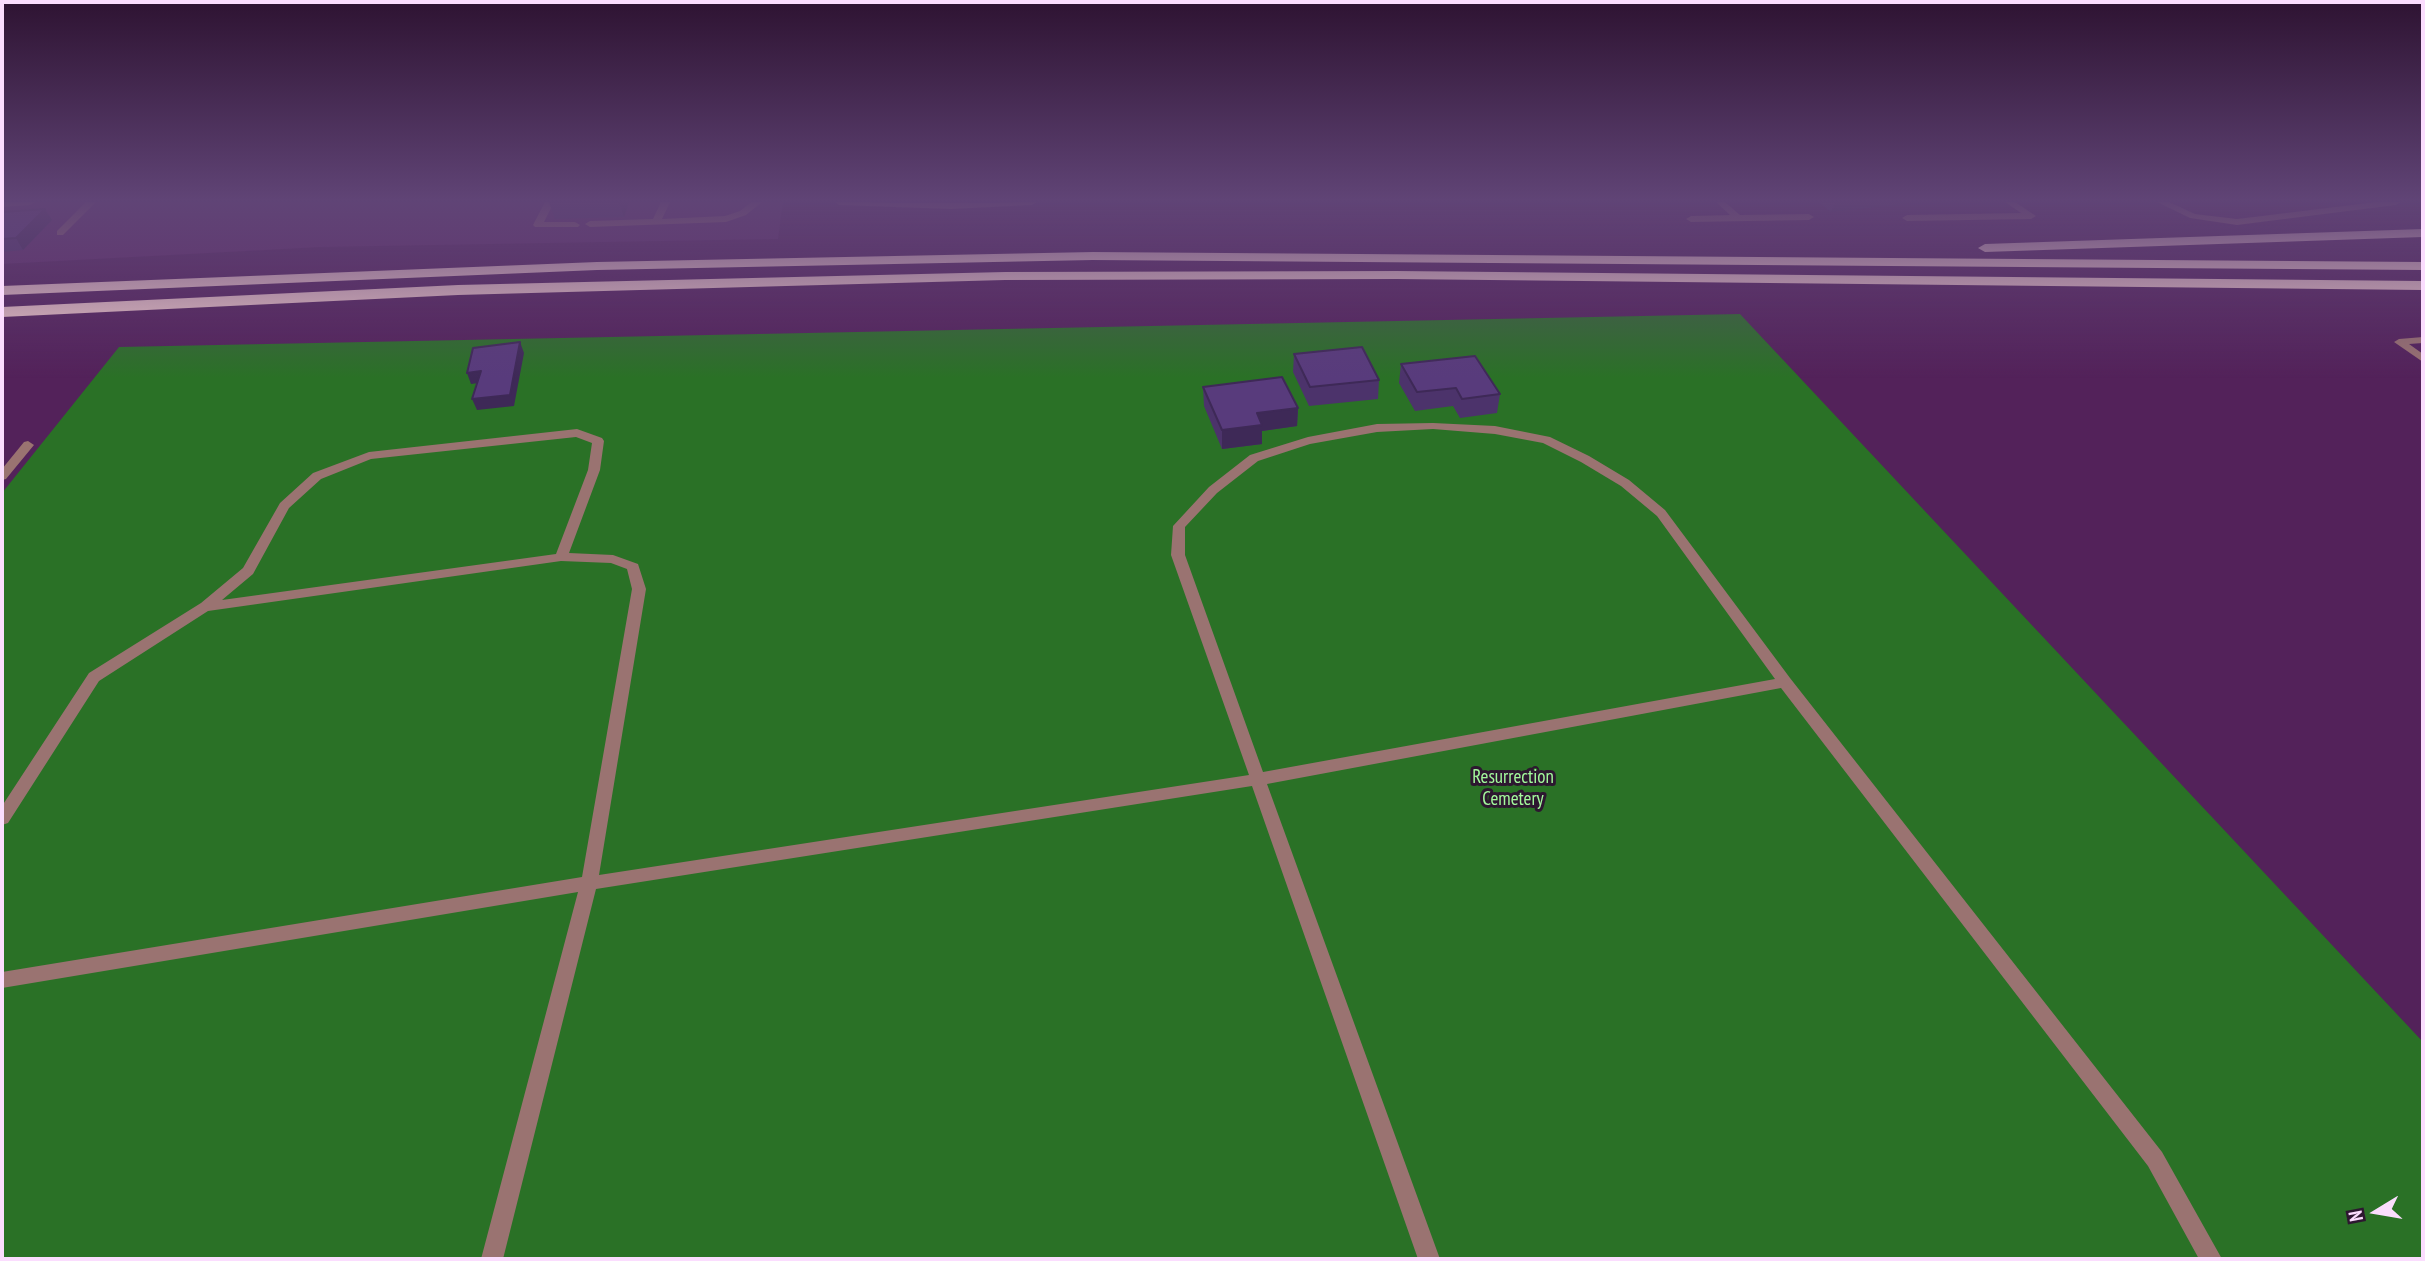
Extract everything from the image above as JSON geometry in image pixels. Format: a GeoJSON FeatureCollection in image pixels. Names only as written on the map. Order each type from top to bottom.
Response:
{"type":"FeatureCollection","features":[{"type":"Feature","properties":{"kind":"highway"},"geometry":{"type":"LineString","coordinates":[[2,291],[450,271],[797,261]]}},
{"type":"Feature","properties":{"kind":"highway"},"geometry":{"type":"LineString","coordinates":[[1880,261],[2423,266]]}},
{"type":"Feature","properties":{"kind":"highway"},"geometry":{"type":"LineString","coordinates":[[2,312],[384,293],[869,279],[1206,275],[2423,286]]}},
{"type":"Feature","properties":{"kind":"highway"},"geometry":{"type":"LineString","coordinates":[[1639,278],[1849,290],[2423,299]]}},
{"type":"Feature","properties":{"kind":"street"},"geometry":{"type":"LineString","coordinates":[[2423,340],[2399,342],[2423,359]]}},
{"type":"Feature","properties":{"kind":"street"},"geometry":{"type":"LineString","coordinates":[[1429,1259],[1178,555],[1179,526],[1213,490],[1254,458],[1308,441],[1377,428],[1433,426],[1494,430],[1546,440],[1625,483],[1661,513],[1785,682],[2155,1159],[2211,1259]]}},
{"type":"Feature","properties":{"kind":"street"},"geometry":{"type":"LineString","coordinates":[[2,818],[94,677],[204,607],[248,571],[284,506],[317,476],[369,456],[577,433],[598,441],[594,470],[561,557]]}},
{"type":"Feature","properties":{"kind":"street"},"geometry":{"type":"LineString","coordinates":[[2,476],[28,445]]}},
{"type":"Feature","properties":{"kind":"street"},"geometry":{"type":"LineString","coordinates":[[204,607],[561,557],[613,559],[633,567],[639,589],[589,883],[492,1259]]}},
{"type":"Feature","properties":{"kind":"street"},"geometry":{"type":"LineString","coordinates":[[2,980],[589,883],[1260,779],[1785,682]]}},
{"type":"Feature","properties":{"kind":"shaded area"},"geometry":{"type":"Polygon","coordinates":[[[2,261],[61,261],[2,264],[2,261]]]}},
{"type":"Feature","properties":{"kind":"green space","name":"Resurrection Cemetery"},"geometry":{"type":"Polygon","coordinates":[[[1740,314],[2423,1042],[2423,1259],[2,1259],[2,493],[119,347],[1740,314]]]}},
{"type":"Feature","properties":{"kind":"building"},"geometry":{"type":"Polygon","coordinates":[[[520,342],[510,395],[472,399],[481,371],[467,373],[473,348],[520,342]]]}},
{"type":"Feature","properties":{"kind":"building"},"geometry":{"type":"Polygon","coordinates":[[[1362,347],[1379,380],[1310,387],[1294,354],[1362,347]]]}},
{"type":"Feature","properties":{"kind":"building"},"geometry":{"type":"Polygon","coordinates":[[[1475,356],[1500,394],[1462,399],[1456,388],[1417,392],[1401,364],[1475,356]]]}},
{"type":"Feature","properties":{"kind":"building"},"geometry":{"type":"Polygon","coordinates":[[[1282,377],[1298,408],[1257,413],[1262,425],[1222,430],[1203,387],[1282,377]]]}}]}
